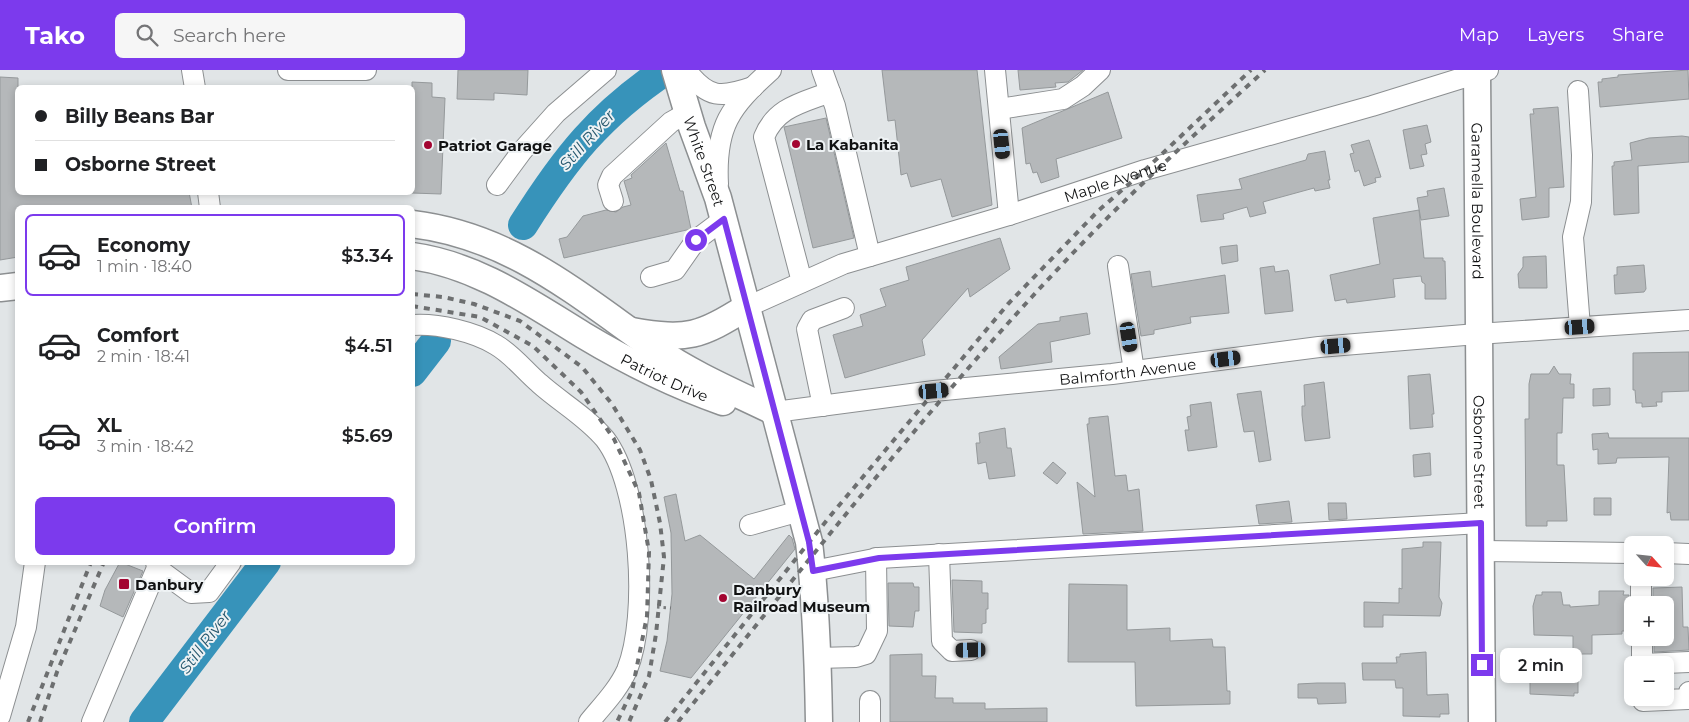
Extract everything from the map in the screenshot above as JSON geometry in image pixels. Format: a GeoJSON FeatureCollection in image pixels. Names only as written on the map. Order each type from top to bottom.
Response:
{"type":"FeatureCollection","features":[{"type":"Feature","properties":{"kind":"main road","name":"White Street"},"geometry":{"type":"LineString","coordinates":[[675,70],[688,91],[800,511],[813,571],[818,658],[819,722]]}},
{"type":"Feature","properties":{"kind":"main road","name":"Garamella Boulevard"},"geometry":{"type":"LineString","coordinates":[[1477,334],[1481,71]]}},
{"type":"Feature","properties":{"kind":"main road","name":"Patriot Drive"},"geometry":{"type":"LineString","coordinates":[[415,224],[431,226],[491,245],[553,276],[658,351],[698,374],[775,412]]}},
{"type":"Feature","properties":{"kind":"main road","name":"Patriot Drive"},"geometry":{"type":"LineString","coordinates":[[415,257],[479,274],[536,304],[582,334],[646,371],[690,391],[738,408],[775,412]]}},
{"type":"Feature","properties":{"kind":"main road"},"geometry":{"type":"LineString","coordinates":[[0,288],[15,286]]}},
{"type":"Feature","properties":{"kind":"main road","name":"Patriot Drive"},"geometry":{"type":"LineString","coordinates":[[631,331],[683,336],[712,328],[747,307]]}},
{"type":"Feature","properties":{"kind":"main road","name":"Osborne Street"},"geometry":{"type":"LineString","coordinates":[[1477,334],[1481,523],[1482,722]]}},
{"type":"Feature","properties":{"kind":"street"},"geometry":{"type":"LineString","coordinates":[[192,70],[194,85]]}},
{"type":"Feature","properties":{"kind":"street"},"geometry":{"type":"LineString","coordinates":[[288,70],[366,70]]}},
{"type":"Feature","properties":{"kind":"street"},"geometry":{"type":"LineString","coordinates":[[497,185],[522,151],[556,113],[606,70]]}},
{"type":"Feature","properties":{"kind":"street"},"geometry":{"type":"LineString","coordinates":[[651,277],[675,270],[721,209],[717,154],[726,122],[742,96],[771,70]]}},
{"type":"Feature","properties":{"kind":"street"},"geometry":{"type":"LineString","coordinates":[[822,70],[835,106],[870,256]]}},
{"type":"Feature","properties":{"kind":"street"},"geometry":{"type":"LineString","coordinates":[[995,70],[1009,215]]}},
{"type":"Feature","properties":{"kind":"street"},"geometry":{"type":"LineString","coordinates":[[998,109],[1063,99],[1083,86],[1098,70]]}},
{"type":"Feature","properties":{"kind":"street","name":"Maple Avenue"},"geometry":{"type":"LineString","coordinates":[[747,307],[843,264],[1009,215],[1145,170],[1372,106],[1481,71]]}},
{"type":"Feature","properties":{"kind":"street"},"geometry":{"type":"LineString","coordinates":[[613,201],[608,185],[612,176],[671,122],[688,91],[729,95],[753,87]]}},
{"type":"Feature","properties":{"kind":"street"},"geometry":{"type":"LineString","coordinates":[[1578,91],[1582,155],[1581,202],[1573,237],[1580,327]]}},
{"type":"Feature","properties":{"kind":"street"},"geometry":{"type":"LineString","coordinates":[[802,282],[764,137],[770,123],[781,111],[830,92]]}},
{"type":"Feature","properties":{"kind":"street"},"geometry":{"type":"LineString","coordinates":[[1118,266],[1134,371]]}},
{"type":"Feature","properties":{"kind":"street"},"geometry":{"type":"LineString","coordinates":[[823,406],[807,329],[812,320],[844,308]]}},
{"type":"Feature","properties":{"kind":"street","name":"Balmforth Avenue"},"geometry":{"type":"LineString","coordinates":[[775,412],[934,391],[1134,371],[1319,347],[1689,320]]}},
{"type":"Feature","properties":{"kind":"street"},"geometry":{"type":"LineString","coordinates":[[415,325],[456,330],[498,346],[564,405],[593,426],[606,441],[620,466],[635,523],[639,597],[638,630],[627,670],[616,689],[589,722]]}},
{"type":"Feature","properties":{"kind":"street"},"geometry":{"type":"LineString","coordinates":[[750,525],[800,511]]}},
{"type":"Feature","properties":{"kind":"street"},"geometry":{"type":"LineString","coordinates":[[813,571],[876,558],[1481,523]]}},
{"type":"Feature","properties":{"kind":"street"},"geometry":{"type":"LineString","coordinates":[[1481,551],[1624,553]]}},
{"type":"Feature","properties":{"kind":"street"},"geometry":{"type":"LineString","coordinates":[[1674,553],[1689,554]]}},
{"type":"Feature","properties":{"kind":"street"},"geometry":{"type":"LineString","coordinates":[[939,554],[942,641],[952,650],[971,650]]}},
{"type":"Feature","properties":{"kind":"street"},"geometry":{"type":"LineString","coordinates":[[818,658],[856,657],[866,654],[877,631],[876,558]]}},
{"type":"Feature","properties":{"kind":"street"},"geometry":{"type":"LineString","coordinates":[[0,716],[26,627],[35,565]]}},
{"type":"Feature","properties":{"kind":"street"},"geometry":{"type":"LineString","coordinates":[[92,722],[157,565],[191,593],[209,592],[229,565]]}},
{"type":"Feature","properties":{"kind":"street"},"geometry":{"type":"LineString","coordinates":[[1674,663],[1689,662]]}},
{"type":"Feature","properties":{"kind":"street"},"geometry":{"type":"LineString","coordinates":[[1674,700],[1688,699],[1689,692]]}},
{"type":"Feature","properties":{"kind":"street"},"geometry":{"type":"LineString","coordinates":[[870,701],[870,722]]}},
{"type":"Feature","properties":{"kind":"building"},"geometry":{"type":"Polygon","coordinates":[[[458,70],[528,70],[527,95],[494,93],[494,100],[457,99],[458,70]]]}},
{"type":"Feature","properties":{"kind":"building"},"geometry":{"type":"Polygon","coordinates":[[[882,70],[977,70],[992,205],[952,217],[941,179],[911,187],[907,173],[901,175],[895,120],[888,121],[882,70]]]}},
{"type":"Feature","properties":{"kind":"building"},"geometry":{"type":"Polygon","coordinates":[[[1018,70],[1083,70],[1068,82],[1055,83],[1056,87],[1020,90],[1018,70]]]}},
{"type":"Feature","properties":{"kind":"building"},"geometry":{"type":"Polygon","coordinates":[[[1688,70],[1689,99],[1600,107],[1598,82],[1602,82],[1602,79],[1618,77],[1618,75],[1688,70]]]}},
{"type":"Feature","properties":{"kind":"building"},"geometry":{"type":"Polygon","coordinates":[[[0,77],[18,78],[18,85],[15,85],[15,195],[190,195],[191,205],[15,205],[15,258],[0,260],[0,77]]]}},
{"type":"Feature","properties":{"kind":"building","name":"Patriot Garage"},"geometry":{"type":"Polygon","coordinates":[[[412,82],[432,83],[432,97],[445,98],[441,194],[415,193],[415,85],[412,85],[412,82]]]}},
{"type":"Feature","properties":{"kind":"building"},"geometry":{"type":"Polygon","coordinates":[[[1108,92],[1122,138],[1056,159],[1059,177],[1041,183],[1037,172],[1033,173],[1030,163],[1026,164],[1022,128],[1108,92]]]}},
{"type":"Feature","properties":{"kind":"building"},"geometry":{"type":"Polygon","coordinates":[[[1558,107],[1564,187],[1549,188],[1549,217],[1522,220],[1520,199],[1536,197],[1530,114],[1534,114],[1533,109],[1558,107]]]}},
{"type":"Feature","properties":{"kind":"building"},"geometry":{"type":"Polygon","coordinates":[[[826,118],[854,238],[813,248],[784,127],[826,118]]]}},
{"type":"Feature","properties":{"kind":"building"},"geometry":{"type":"Polygon","coordinates":[[[1427,125],[1431,142],[1425,144],[1427,154],[1421,155],[1424,166],[1410,169],[1403,130],[1427,125]]]}},
{"type":"Feature","properties":{"kind":"building"},"geometry":{"type":"Polygon","coordinates":[[[1689,137],[1689,162],[1638,166],[1639,213],[1614,215],[1612,166],[1614,166],[1614,162],[1632,160],[1630,143],[1649,138],[1689,137]]]}},
{"type":"Feature","properties":{"kind":"building"},"geometry":{"type":"Polygon","coordinates":[[[1369,140],[1381,177],[1375,178],[1376,182],[1364,186],[1359,170],[1355,172],[1350,154],[1354,153],[1351,145],[1369,140]]]}},
{"type":"Feature","properties":{"kind":"building"},"geometry":{"type":"Polygon","coordinates":[[[666,143],[680,191],[683,191],[691,229],[564,258],[559,239],[567,237],[583,216],[606,210],[616,212],[623,207],[631,205],[624,181],[632,178],[631,175],[666,143]]]}},
{"type":"Feature","properties":{"kind":"building"},"geometry":{"type":"Polygon","coordinates":[[[1325,151],[1330,188],[1315,191],[1314,188],[1263,202],[1266,213],[1250,217],[1247,207],[1223,214],[1224,219],[1201,222],[1197,195],[1242,189],[1239,179],[1306,160],[1308,154],[1325,151]]]}},
{"type":"Feature","properties":{"kind":"building"},"geometry":{"type":"Polygon","coordinates":[[[1444,188],[1449,216],[1421,220],[1417,198],[1428,196],[1427,191],[1444,188]]]}},
{"type":"Feature","properties":{"kind":"building"},"geometry":{"type":"Polygon","coordinates":[[[1419,210],[1424,258],[1443,258],[1443,261],[1445,261],[1446,299],[1425,299],[1425,284],[1422,282],[1421,276],[1393,279],[1395,297],[1347,303],[1346,299],[1335,301],[1330,275],[1380,264],[1373,218],[1419,210]]]}},
{"type":"Feature","properties":{"kind":"building"},"geometry":{"type":"Polygon","coordinates":[[[1000,238],[1010,269],[970,297],[968,288],[922,340],[925,355],[845,378],[833,335],[863,326],[860,315],[886,306],[880,289],[909,280],[906,267],[1000,238]]]}},
{"type":"Feature","properties":{"kind":"building"},"geometry":{"type":"Polygon","coordinates":[[[1237,245],[1238,261],[1222,264],[1220,247],[1237,245]]]}},
{"type":"Feature","properties":{"kind":"building"},"geometry":{"type":"Polygon","coordinates":[[[1546,256],[1547,288],[1519,288],[1518,274],[1523,267],[1523,257],[1546,256]]]}},
{"type":"Feature","properties":{"kind":"building"},"geometry":{"type":"Polygon","coordinates":[[[1644,265],[1646,289],[1644,292],[1615,294],[1614,275],[1617,275],[1617,267],[1644,265]]]}},
{"type":"Feature","properties":{"kind":"building"},"geometry":{"type":"Polygon","coordinates":[[[1274,266],[1275,272],[1288,270],[1293,311],[1265,314],[1260,268],[1274,266]]]}},
{"type":"Feature","properties":{"kind":"building"},"geometry":{"type":"Polygon","coordinates":[[[1150,271],[1152,287],[1225,275],[1229,313],[1190,317],[1191,323],[1154,330],[1154,334],[1141,336],[1131,274],[1150,271]]]}},
{"type":"Feature","properties":{"kind":"building"},"geometry":{"type":"Polygon","coordinates":[[[1087,313],[1090,334],[1050,342],[1052,362],[1001,369],[999,357],[1038,324],[1060,321],[1060,317],[1087,313]]]}},
{"type":"Feature","properties":{"kind":"building"},"geometry":{"type":"Polygon","coordinates":[[[1689,352],[1689,391],[1662,392],[1662,402],[1656,402],[1657,406],[1642,407],[1642,403],[1636,403],[1635,390],[1633,390],[1633,353],[1689,352]]]}},
{"type":"Feature","properties":{"kind":"building"},"geometry":{"type":"Polygon","coordinates":[[[1554,366],[1559,374],[1571,374],[1570,384],[1574,384],[1574,398],[1563,398],[1562,433],[1557,433],[1557,465],[1564,465],[1567,521],[1547,521],[1547,526],[1526,526],[1525,419],[1529,419],[1529,384],[1531,374],[1549,374],[1554,366]]]}},
{"type":"Feature","properties":{"kind":"building"},"geometry":{"type":"Polygon","coordinates":[[[1430,374],[1434,414],[1432,414],[1433,427],[1410,429],[1408,376],[1430,374]]]}},
{"type":"Feature","properties":{"kind":"building"},"geometry":{"type":"Polygon","coordinates":[[[1324,382],[1330,438],[1305,441],[1302,415],[1302,406],[1305,406],[1304,385],[1324,382]]]}},
{"type":"Feature","properties":{"kind":"building"},"geometry":{"type":"Polygon","coordinates":[[[1610,388],[1610,405],[1593,406],[1593,389],[1610,388]]]}},
{"type":"Feature","properties":{"kind":"building"},"geometry":{"type":"Polygon","coordinates":[[[1261,391],[1271,460],[1259,462],[1254,431],[1244,432],[1237,394],[1261,391]]]}},
{"type":"Feature","properties":{"kind":"building"},"geometry":{"type":"Polygon","coordinates":[[[1211,402],[1217,447],[1188,451],[1185,430],[1189,430],[1187,417],[1191,416],[1190,405],[1211,402]]]}},
{"type":"Feature","properties":{"kind":"building"},"geometry":{"type":"Polygon","coordinates":[[[1108,416],[1115,476],[1126,475],[1128,491],[1139,489],[1143,531],[1083,534],[1077,482],[1095,497],[1087,424],[1089,424],[1089,418],[1108,416]]]}},
{"type":"Feature","properties":{"kind":"building"},"geometry":{"type":"Polygon","coordinates":[[[1005,428],[1007,448],[1011,448],[1015,476],[989,479],[986,462],[978,464],[976,443],[980,443],[979,433],[1005,428]]]}},
{"type":"Feature","properties":{"kind":"building"},"geometry":{"type":"Polygon","coordinates":[[[1608,433],[1609,438],[1689,438],[1689,520],[1671,520],[1670,512],[1667,513],[1669,457],[1617,458],[1616,463],[1598,464],[1598,449],[1593,450],[1592,434],[1608,433]]]}},
{"type":"Feature","properties":{"kind":"building"},"geometry":{"type":"Polygon","coordinates":[[[1430,453],[1431,475],[1414,477],[1413,455],[1430,453]]]}},
{"type":"Feature","properties":{"kind":"building"},"geometry":{"type":"Polygon","coordinates":[[[1053,462],[1066,473],[1057,484],[1043,473],[1053,462]]]}},
{"type":"Feature","properties":{"kind":"building","name":"Danbury Railroad Museum"},"geometry":{"type":"Polygon","coordinates":[[[676,494],[685,541],[700,535],[754,579],[789,535],[792,538],[795,549],[691,678],[660,671],[667,641],[672,594],[671,533],[664,497],[676,494]]]}},
{"type":"Feature","properties":{"kind":"building"},"geometry":{"type":"Polygon","coordinates":[[[1594,498],[1611,498],[1611,515],[1594,515],[1594,498]]]}},
{"type":"Feature","properties":{"kind":"building"},"geometry":{"type":"Polygon","coordinates":[[[1289,501],[1292,522],[1259,524],[1256,505],[1289,501]]]}},
{"type":"Feature","properties":{"kind":"building"},"geometry":{"type":"Polygon","coordinates":[[[1328,503],[1346,503],[1347,519],[1329,520],[1328,503]]]}},
{"type":"Feature","properties":{"kind":"building"},"geometry":{"type":"Polygon","coordinates":[[[1423,542],[1441,542],[1439,597],[1442,603],[1440,616],[1383,615],[1383,627],[1364,627],[1364,602],[1399,603],[1399,588],[1402,589],[1402,549],[1423,547],[1423,542]]]}},
{"type":"Feature","properties":{"kind":"building","name":"Danbury"},"geometry":{"type":"Polygon","coordinates":[[[118,565],[128,565],[143,571],[123,617],[100,606],[105,590],[118,565]]]}},
{"type":"Feature","properties":{"kind":"building"},"geometry":{"type":"Polygon","coordinates":[[[952,580],[982,581],[982,593],[988,593],[988,609],[986,609],[986,623],[982,624],[982,633],[954,632],[952,580]]]}},
{"type":"Feature","properties":{"kind":"building"},"geometry":{"type":"Polygon","coordinates":[[[888,583],[913,583],[914,587],[919,587],[919,611],[915,611],[913,627],[889,626],[888,583]]]}},
{"type":"Feature","properties":{"kind":"building"},"geometry":{"type":"Polygon","coordinates":[[[1069,584],[1127,585],[1127,630],[1170,628],[1170,641],[1212,639],[1213,647],[1225,647],[1227,691],[1230,691],[1230,704],[1136,706],[1135,662],[1068,662],[1069,584]]]}},
{"type":"Feature","properties":{"kind":"building"},"geometry":{"type":"Polygon","coordinates":[[[1682,587],[1683,627],[1688,627],[1689,650],[1654,652],[1654,646],[1674,646],[1674,596],[1653,596],[1653,588],[1682,587]]]}},
{"type":"Feature","properties":{"kind":"building"},"geometry":{"type":"Polygon","coordinates":[[[1599,591],[1624,591],[1623,595],[1629,595],[1624,596],[1624,631],[1622,631],[1622,634],[1592,635],[1592,654],[1573,654],[1573,636],[1534,635],[1533,606],[1536,595],[1542,595],[1542,592],[1561,592],[1563,605],[1570,605],[1570,607],[1599,605],[1599,591]]]}},
{"type":"Feature","properties":{"kind":"building"},"geometry":{"type":"Polygon","coordinates":[[[1426,652],[1427,695],[1448,694],[1449,714],[1440,714],[1440,717],[1403,716],[1403,688],[1396,688],[1395,680],[1363,680],[1362,663],[1397,663],[1396,657],[1400,657],[1400,654],[1426,652]]]}},
{"type":"Feature","properties":{"kind":"building"},"geometry":{"type":"Polygon","coordinates":[[[922,654],[922,676],[936,676],[935,698],[953,698],[953,703],[985,703],[985,709],[1047,708],[1047,722],[890,722],[890,655],[922,654]]]}},
{"type":"Feature","properties":{"kind":"building"},"geometry":{"type":"Polygon","coordinates":[[[1550,665],[1578,666],[1578,693],[1574,693],[1574,696],[1530,694],[1530,670],[1550,668],[1550,665]]]}},
{"type":"Feature","properties":{"kind":"building"},"geometry":{"type":"Polygon","coordinates":[[[1345,683],[1346,703],[1318,704],[1317,698],[1298,698],[1298,684],[1345,683]]]}},
{"type":"Feature","properties":{"kind":"waterway","name":"Still River"},"geometry":{"type":"LineString","coordinates":[[523,225],[554,178],[586,139],[621,104],[666,70]]}},
{"type":"Feature","properties":{"kind":"waterway","name":"Still River"},"geometry":{"type":"LineString","coordinates":[[415,368],[436,341]]}},
{"type":"Feature","properties":{"kind":"waterway","name":"Still River"},"geometry":{"type":"LineString","coordinates":[[144,722],[264,565]]}},
{"type":"Feature","properties":{"kind":"railway"},"geometry":{"type":"LineString","coordinates":[[665,722],[831,515],[1008,304],[1098,211],[1145,170],[1251,70]]}},
{"type":"Feature","properties":{"kind":"railway"},"geometry":{"type":"LineString","coordinates":[[678,722],[909,437],[1005,326],[1106,220],[1265,70]]}},
{"type":"Feature","properties":{"kind":"railway"},"geometry":{"type":"LineString","coordinates":[[415,294],[443,297],[474,304],[520,321],[582,367],[612,404],[640,450],[651,480],[660,523],[664,557],[656,634],[649,676],[629,722]]}},
{"type":"Feature","properties":{"kind":"railway"},"geometry":{"type":"LineString","coordinates":[[415,306],[480,317],[533,346],[581,392],[614,439],[639,493],[649,552],[647,616],[632,691],[617,722]]}},
{"type":"Feature","properties":{"kind":"railway"},"geometry":{"type":"LineString","coordinates":[[28,722],[90,565]]}},
{"type":"Feature","properties":{"kind":"railway"},"geometry":{"type":"LineString","coordinates":[[40,722],[57,672],[103,565]]}},
{"type":"Feature","properties":{"kind":"place","name":"La Kabanita"},"geometry":{"type":"Point","coordinates":[796,144]}},
{"type":"Feature","properties":{"kind":"place","name":"Patriot Garage"},"geometry":{"type":"Point","coordinates":[428,145]}},
{"type":"Feature","properties":{"kind":"place","name":"Danbury"},"geometry":{"type":"Point","coordinates":[124,584]}},
{"type":"Feature","properties":{"kind":"place","name":"Danbury Railroad Museum"},"geometry":{"type":"Point","coordinates":[723,598]}},
{"type":"Feature","properties":{"kind":"route"},"geometry":{"type":"LineString","coordinates":[[696,240],[724,219],[809,542],[813,571],[879,558],[1481,523],[1482,665]]}}]}
